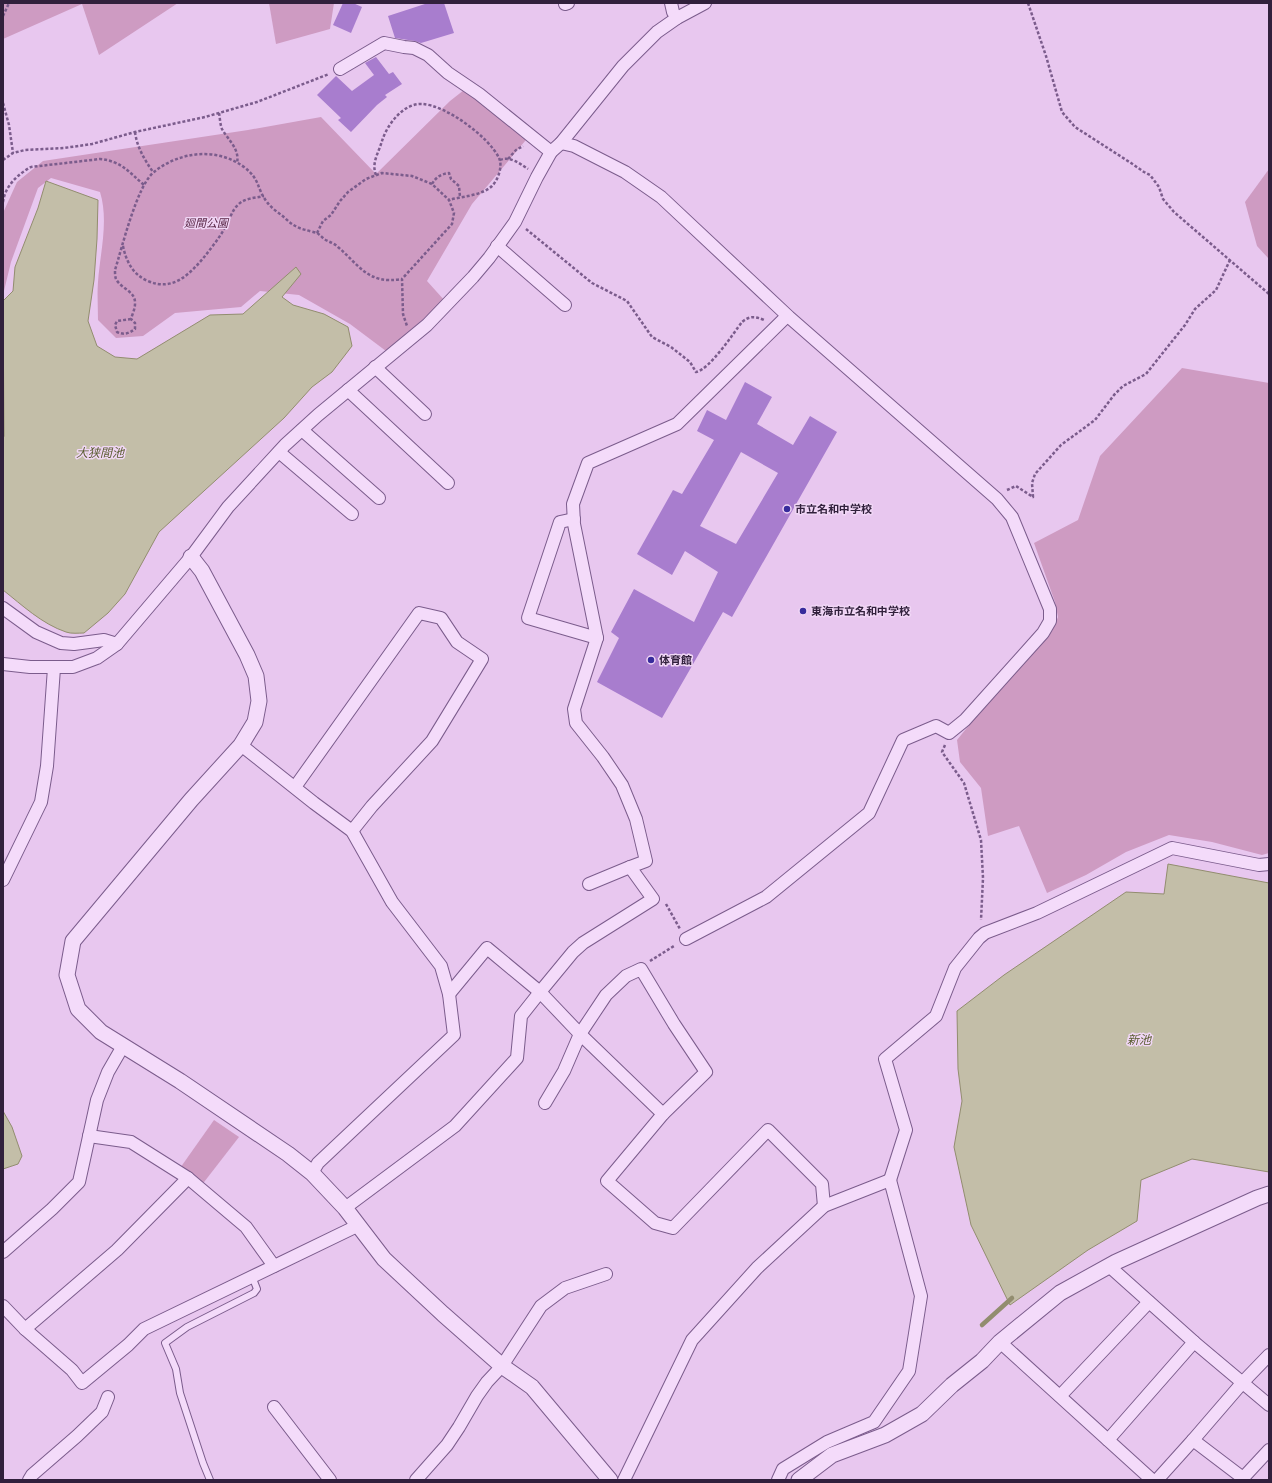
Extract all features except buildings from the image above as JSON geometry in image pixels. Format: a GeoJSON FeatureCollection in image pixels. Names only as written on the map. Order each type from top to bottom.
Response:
{"type":"FeatureCollection","features":[{"type":"Feature","properties":{"kind":"street"},"geometry":{"type":"LineString","coordinates":[[671,3],[673,12],[677,18]]}},
{"type":"Feature","properties":{"kind":"street"},"geometry":{"type":"LineString","coordinates":[[3,664],[30,667],[73,667],[98,658],[117,644],[191,557],[228,507],[279,452],[348,390],[427,325],[473,277],[515,222],[551,152],[561,143],[623,66],[657,32],[677,18],[705,3]]}},
{"type":"Feature","properties":{"kind":"street"},"geometry":{"type":"LineString","coordinates":[[340,69],[384,43],[414,48],[428,55],[448,73],[479,94],[551,152]]}},
{"type":"Feature","properties":{"kind":"street"},"geometry":{"type":"LineString","coordinates":[[561,143],[574,146],[625,172],[660,197],[787,316],[997,498],[1012,517],[1050,609],[1050,621],[1043,633],[965,720],[949,733],[936,726],[903,740],[869,813],[766,897],[686,939]]}},
{"type":"Feature","properties":{"kind":"street"},"geometry":{"type":"LineString","coordinates":[[496,246],[565,305]]}},
{"type":"Feature","properties":{"kind":"street"},"geometry":{"type":"LineString","coordinates":[[589,884],[646,861],[636,820],[622,785],[603,757],[576,723],[574,709],[597,638],[574,519],[573,504],[588,463],[677,424],[787,316]]}},
{"type":"Feature","properties":{"kind":"street"},"geometry":{"type":"LineString","coordinates":[[375,367],[425,414]]}},
{"type":"Feature","properties":{"kind":"street"},"geometry":{"type":"LineString","coordinates":[[348,390],[448,483]]}},
{"type":"Feature","properties":{"kind":"street"},"geometry":{"type":"LineString","coordinates":[[302,430],[379,498]]}},
{"type":"Feature","properties":{"kind":"street"},"geometry":{"type":"LineString","coordinates":[[279,452],[352,514]]}},
{"type":"Feature","properties":{"kind":"street"},"geometry":{"type":"LineString","coordinates":[[574,519],[560,522],[528,618],[597,638]]}},
{"type":"Feature","properties":{"kind":"street"},"geometry":{"type":"LineString","coordinates":[[191,557],[202,571],[247,655],[256,676],[259,700],[255,722],[241,744],[191,800],[73,941],[67,976],[78,1009],[101,1032],[180,1081],[288,1154],[312,1173],[345,1208],[357,1226],[384,1260],[502,1366],[532,1386],[610,1480]]}},
{"type":"Feature","properties":{"kind":"street"},"geometry":{"type":"LineString","coordinates":[[3,608],[36,632],[61,643],[74,644],[104,640],[117,644]]}},
{"type":"Feature","properties":{"kind":"street"},"geometry":{"type":"LineString","coordinates":[[295,787],[419,613],[441,618],[457,642],[482,659],[432,741],[352,831]]}},
{"type":"Feature","properties":{"kind":"street"},"geometry":{"type":"LineString","coordinates":[[3,880],[41,802],[47,766],[54,668]]}},
{"type":"Feature","properties":{"kind":"street"},"geometry":{"type":"LineString","coordinates":[[241,744],[314,803],[352,831],[392,902],[441,966],[449,994],[454,1035],[318,1163],[312,1173]]}},
{"type":"Feature","properties":{"kind":"street"},"geometry":{"type":"LineString","coordinates":[[778,1480],[783,1469],[827,1442],[874,1422],[908,1371],[921,1296],[890,1180],[906,1130],[884,1059],[936,1016],[955,968],[978,938],[985,933],[1037,913],[1172,848],[1259,866],[1269,864]]}},
{"type":"Feature","properties":{"kind":"street"},"geometry":{"type":"LineString","coordinates":[[345,1208],[455,1126],[517,1058],[521,1016],[573,952],[583,943],[653,899],[630,867]]}},
{"type":"Feature","properties":{"kind":"street"},"geometry":{"type":"LineString","coordinates":[[449,994],[487,948],[540,992],[580,1034],[663,1114]]}},
{"type":"Feature","properties":{"kind":"street"},"geometry":{"type":"LineString","coordinates":[[545,1103],[564,1071],[580,1034],[606,994],[626,976],[641,970],[706,1072],[663,1114],[607,1181],[655,1224],[673,1228],[768,1130],[822,1184],[824,1206]]}},
{"type":"Feature","properties":{"kind":"street"},"geometry":{"type":"LineString","coordinates":[[3,1252],[52,1209],[79,1182],[97,1100],[108,1072],[123,1046]]}},
{"type":"Feature","properties":{"kind":"street"},"geometry":{"type":"LineString","coordinates":[[89,1136],[131,1142],[188,1178],[246,1227],[274,1266]]}},
{"type":"Feature","properties":{"kind":"street"},"geometry":{"type":"LineString","coordinates":[[25,1329],[116,1250],[188,1178]]}},
{"type":"Feature","properties":{"kind":"street"},"geometry":{"type":"LineString","coordinates":[[624,1480],[692,1340],[757,1268],[824,1206],[890,1180]]}},
{"type":"Feature","properties":{"kind":"street"},"geometry":{"type":"LineString","coordinates":[[799,1480],[832,1455],[885,1435],[922,1414],[952,1384],[982,1361],[1000,1342],[1060,1292],[1109,1266],[1177,1234],[1269,1194]]}},
{"type":"Feature","properties":{"kind":"street"},"geometry":{"type":"LineString","coordinates":[[3,1306],[25,1329],[72,1370],[82,1383],[128,1345],[144,1329],[357,1226]]}},
{"type":"Feature","properties":{"kind":"street"},"geometry":{"type":"LineString","coordinates":[[1109,1266],[1194,1342],[1269,1405]]}},
{"type":"Feature","properties":{"kind":"street"},"geometry":{"type":"LineString","coordinates":[[416,1480],[448,1444],[480,1392],[502,1366],[541,1306],[565,1288],[606,1274]]}},
{"type":"Feature","properties":{"kind":"street"},"geometry":{"type":"LineString","coordinates":[[1060,1396],[1149,1302]]}},
{"type":"Feature","properties":{"kind":"street"},"geometry":{"type":"LineString","coordinates":[[1000,1342],[1152,1480]]}},
{"type":"Feature","properties":{"kind":"street"},"geometry":{"type":"LineString","coordinates":[[1108,1440],[1194,1342]]}},
{"type":"Feature","properties":{"kind":"street"},"geometry":{"type":"LineString","coordinates":[[1157,1480],[1243,1382],[1269,1355]]}},
{"type":"Feature","properties":{"kind":"street"},"geometry":{"type":"LineString","coordinates":[[28,1480],[37,1470],[77,1436],[102,1412],[108,1397]]}},
{"type":"Feature","properties":{"kind":"street"},"geometry":{"type":"LineString","coordinates":[[274,1407],[330,1480]]}},
{"type":"Feature","properties":{"kind":"street"},"geometry":{"type":"LineString","coordinates":[[1193,1440],[1243,1478],[1269,1450]]}},
{"type":"Feature","properties":{"kind":"lane"},"geometry":{"type":"LineString","coordinates":[[210,1480],[180,1393],[176,1369],[165,1343],[187,1327],[254,1293],[257,1289],[252,1276]]}},
{"type":"Feature","properties":{"kind":"path"},"geometry":{"type":"LineString","coordinates":[[3,16],[9,3]]}},
{"type":"Feature","properties":{"kind":"path"},"geometry":{"type":"LineString","coordinates":[[1028,3],[1046,56],[1062,112],[1067,119],[1075,127],[1150,175],[1159,187],[1163,199],[1174,212],[1269,294]]}},
{"type":"Feature","properties":{"kind":"path"},"geometry":{"type":"LineString","coordinates":[[3,160],[13,153],[25,150],[64,148],[92,144],[134,132],[219,113],[257,102],[340,69]]}},
{"type":"Feature","properties":{"kind":"path"},"geometry":{"type":"LineString","coordinates":[[3,103],[9,125],[13,153]]}},
{"type":"Feature","properties":{"kind":"path"},"geometry":{"type":"LineString","coordinates":[[376,175],[374,165],[388,126],[400,113],[411,107],[421,104],[434,107],[466,123],[490,145],[500,160],[499,177],[492,186],[475,195],[460,196],[449,200]]}},
{"type":"Feature","properties":{"kind":"path"},"geometry":{"type":"LineString","coordinates":[[219,113],[222,127],[236,149],[238,157],[237,162]]}},
{"type":"Feature","properties":{"kind":"path"},"geometry":{"type":"LineString","coordinates":[[134,132],[136,143],[143,158],[153,172]]}},
{"type":"Feature","properties":{"kind":"path"},"geometry":{"type":"LineString","coordinates":[[508,158],[516,150],[525,146]]}},
{"type":"Feature","properties":{"kind":"path"},"geometry":{"type":"LineString","coordinates":[[130,320],[136,304],[134,298],[130,292],[115,278],[115,270],[122,245],[138,197],[144,185],[153,172],[179,157],[207,153],[237,162],[254,175],[267,202],[293,225],[317,233],[350,257],[365,273],[374,277],[395,280],[402,278],[452,224],[454,213],[449,200],[432,184],[412,176],[382,173],[366,179],[340,200],[317,233]]}},
{"type":"Feature","properties":{"kind":"path"},"geometry":{"type":"LineString","coordinates":[[500,160],[505,158],[514,160],[532,171]]}},
{"type":"Feature","properties":{"kind":"path"},"geometry":{"type":"LineString","coordinates":[[3,202],[8,187],[15,178],[31,167],[100,159],[110,160],[118,163],[144,185]]}},
{"type":"Feature","properties":{"kind":"path"},"geometry":{"type":"LineString","coordinates":[[523,172],[530,161]]}},
{"type":"Feature","properties":{"kind":"path"},"geometry":{"type":"LineString","coordinates":[[432,184],[435,178],[442,174],[448,173],[451,179],[460,186],[460,196]]}},
{"type":"Feature","properties":{"kind":"path"},"geometry":{"type":"LineString","coordinates":[[122,245],[126,259],[140,277],[156,284],[166,285],[173,283],[188,276],[194,270],[220,236],[237,205],[242,201],[264,196]]}},
{"type":"Feature","properties":{"kind":"path"},"geometry":{"type":"LineString","coordinates":[[515,222],[592,283],[627,301],[652,336],[671,347],[684,357],[690,362],[696,372],[703,370],[746,318],[753,316],[776,326]]}},
{"type":"Feature","properties":{"kind":"path"},"geometry":{"type":"LineString","coordinates":[[997,498],[1010,488],[1016,486],[1033,497],[1032,483],[1035,474],[1061,445],[1095,420],[1114,395],[1123,386],[1146,374],[1195,310],[1216,290],[1230,260]]}},
{"type":"Feature","properties":{"kind":"path"},"geometry":{"type":"LineString","coordinates":[[402,278],[403,314],[407,326]]}},
{"type":"Feature","properties":{"kind":"path"},"geometry":{"type":"LineString","coordinates":[[117,320],[130,320],[135,323],[134,329],[128,333],[122,334],[117,332],[115,325],[117,320]]}},
{"type":"Feature","properties":{"kind":"path"},"geometry":{"type":"LineString","coordinates":[[949,733],[942,752],[964,783],[981,840],[983,878],[982,911],[978,938]]}},
{"type":"Feature","properties":{"kind":"path"},"geometry":{"type":"LineString","coordinates":[[650,961],[686,939],[664,901]]}},
{"type":"Feature","properties":{"kind":"green space"},"geometry":{"type":"Polygon","coordinates":[[[3,3],[178,3],[99,55],[82,4],[3,39],[3,3]]]}},
{"type":"Feature","properties":{"kind":"green space"},"geometry":{"type":"Polygon","coordinates":[[[269,3],[334,3],[330,29],[276,44],[269,3]]]}},
{"type":"Feature","properties":{"kind":"green space","name":"廻間公園"},"geometry":{"type":"Polygon","coordinates":[[[464,90],[531,134],[472,204],[427,281],[445,301],[386,351],[350,324],[299,295],[260,291],[241,307],[175,313],[143,336],[116,338],[98,320],[98,282],[104,226],[103,203],[100,192],[51,178],[38,188],[11,262],[3,295],[3,213],[17,182],[43,161],[248,130],[321,117],[376,174],[450,101],[464,90]]]}},
{"type":"Feature","properties":{"kind":"green space"},"geometry":{"type":"Polygon","coordinates":[[[1269,169],[1269,259],[1257,246],[1245,202],[1269,169]]]}},
{"type":"Feature","properties":{"kind":"green space"},"geometry":{"type":"Polygon","coordinates":[[[1182,368],[1269,383],[1269,853],[1262,855],[1212,842],[1169,835],[1126,852],[1086,875],[1047,893],[1019,826],[988,836],[981,788],[960,762],[957,740],[987,703],[1052,631],[1058,617],[1055,602],[1034,543],[1078,520],[1100,456],[1182,368]]]}},
{"type":"Feature","properties":{"kind":"green space"},"geometry":{"type":"Polygon","coordinates":[[[214,1120],[239,1137],[201,1186],[178,1171],[214,1120]]]}},
{"type":"Feature","properties":{"kind":"water","name":"大狭間池"},"geometry":{"type":"Polygon","coordinates":[[[46,181],[98,200],[94,280],[88,321],[97,346],[115,357],[137,359],[210,315],[243,314],[296,267],[301,274],[282,297],[293,305],[324,314],[348,327],[352,346],[332,372],[312,387],[284,418],[159,532],[125,594],[108,613],[84,633],[68,633],[57,629],[33,614],[3,590],[3,301],[13,291],[15,267],[38,208],[46,181]]]}},
{"type":"Feature","properties":{"kind":"water","name":"新池"},"geometry":{"type":"Polygon","coordinates":[[[1168,864],[1269,883],[1269,1172],[1192,1159],[1141,1180],[1137,1221],[1088,1250],[1010,1305],[971,1225],[954,1147],[962,1101],[958,1069],[957,1011],[1004,975],[1126,892],[1164,894],[1168,864]]]}},
{"type":"Feature","properties":{"kind":"water"},"geometry":{"type":"Polygon","coordinates":[[[3,1111],[12,1127],[22,1156],[18,1164],[3,1169],[3,1111]]]}},
{"type":"Feature","properties":{"kind":"waterway"},"geometry":{"type":"LineString","coordinates":[[982,1325],[1012,1298]]}},
{"type":"Feature","properties":{"kind":"place","name":"市立名和中学校"},"geometry":{"type":"Point","coordinates":[787,509]}},
{"type":"Feature","properties":{"kind":"place","name":"東海市立名和中学校"},"geometry":{"type":"Point","coordinates":[803,611]}},
{"type":"Feature","properties":{"kind":"place","name":"体育館"},"geometry":{"type":"Point","coordinates":[651,660]}}]}
